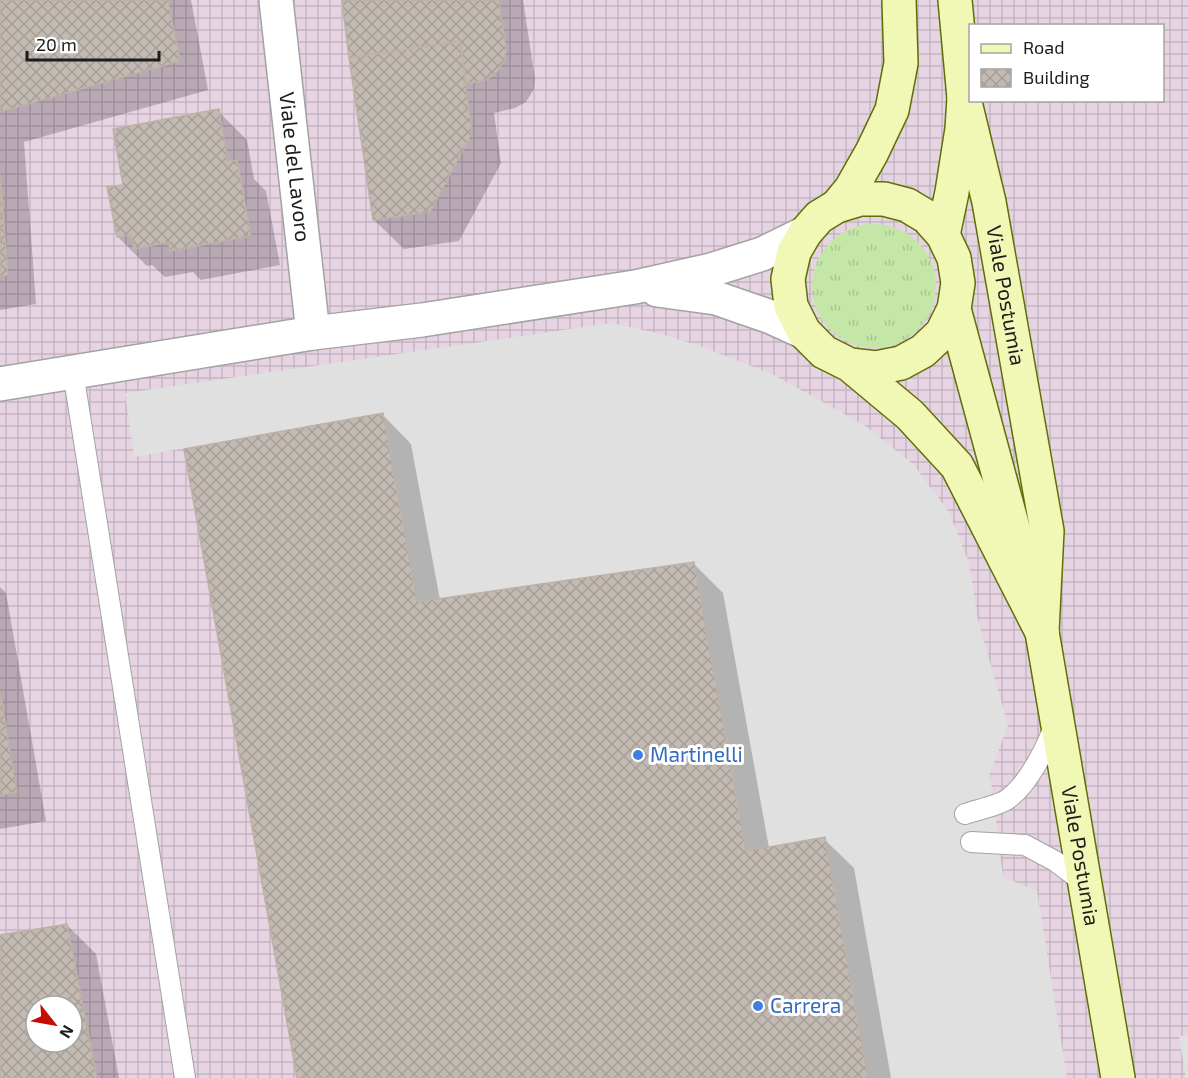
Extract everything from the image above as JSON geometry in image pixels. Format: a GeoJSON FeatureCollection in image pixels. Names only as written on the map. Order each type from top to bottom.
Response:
{"type":"FeatureCollection","features":[{"type":"Feature","properties":{"kind":"main road","name":"Viale Postumia"},"geometry":{"type":"LineString","coordinates":[[837,206],[872,152],[892,110],[902,63],[899,0]]}},
{"type":"Feature","properties":{"kind":"main road"},"geometry":{"type":"LineString","coordinates":[[944,235],[962,129],[964,98],[955,0]]}},
{"type":"Feature","properties":{"kind":"main road","name":"Viale Postumia"},"geometry":{"type":"LineString","coordinates":[[964,98],[989,202],[1047,531],[1041,632]]}},
{"type":"Feature","properties":{"kind":"main road","name":"Viale Postumia"},"geometry":{"type":"LineString","coordinates":[[850,365],[876,368],[901,363],[923,351],[942,333],[954,309],[958,284],[954,258],[944,235],[927,217],[907,205],[884,199],[860,199],[837,206],[819,217],[805,232],[794,252],[788,279],[791,306],[804,332],[824,352],[850,365],[910,415],[957,466],[1041,632]]}},
{"type":"Feature","properties":{"kind":"main road","name":"Viale Postumia"},"geometry":{"type":"LineString","coordinates":[[954,309],[1041,632],[1118,1078]]}},
{"type":"Feature","properties":{"kind":"street","name":"Viale del Lavoro"},"geometry":{"type":"LineString","coordinates":[[276,0],[313,333]]}},
{"type":"Feature","properties":{"kind":"street"},"geometry":{"type":"LineString","coordinates":[[0,384],[313,333],[422,320],[635,287],[711,270],[762,254],[805,232]]}},
{"type":"Feature","properties":{"kind":"street"},"geometry":{"type":"LineString","coordinates":[[635,287],[716,298],[771,317],[804,332]]}},
{"type":"Feature","properties":{"kind":"lane"},"geometry":{"type":"LineString","coordinates":[[73,372],[185,1078]]}},
{"type":"Feature","properties":{"kind":"lane"},"geometry":{"type":"LineString","coordinates":[[965,814],[1008,799],[1026,780],[1049,741],[1056,721]]}},
{"type":"Feature","properties":{"kind":"lane"},"geometry":{"type":"LineString","coordinates":[[971,842],[1025,845],[1055,861],[1083,882]]}},
{"type":"Feature","properties":{"kind":"shaded area"},"geometry":{"type":"Polygon","coordinates":[[[0,0],[1188,0],[1188,1078],[0,1078],[0,0]]]}},
{"type":"Feature","properties":{"kind":"shaded area"},"geometry":{"type":"Polygon","coordinates":[[[612,323],[700,346],[774,375],[864,425],[913,464],[949,512],[969,563],[978,620],[1008,725],[990,774],[1003,877],[1037,891],[1067,1078],[868,1078],[824,837],[746,851],[694,562],[417,602],[383,413],[134,457],[125,393],[612,323]]]}},
{"type":"Feature","properties":{"kind":"shaded area"},"geometry":{"type":"Polygon","coordinates":[[[1188,1035],[1188,1078],[1186,1078],[1179,1036],[1188,1035]]]}},
{"type":"Feature","properties":{"kind":"green space"},"geometry":{"type":"Polygon","coordinates":[[[874,224],[898,229],[918,242],[931,262],[936,286],[931,310],[918,330],[898,343],[874,348],[850,343],[830,330],[817,310],[812,286],[817,262],[830,242],[850,229],[874,224]]]}},
{"type":"Feature","properties":{"kind":"building"},"geometry":{"type":"Polygon","coordinates":[[[0,0],[168,0],[180,61],[0,112],[0,0]]]}},
{"type":"Feature","properties":{"kind":"building"},"geometry":{"type":"Polygon","coordinates":[[[342,0],[499,0],[506,48],[505,59],[497,72],[486,80],[466,84],[460,41],[349,58],[342,0]]]}},
{"type":"Feature","properties":{"kind":"building"},"geometry":{"type":"Polygon","coordinates":[[[460,41],[472,133],[430,212],[373,220],[349,58],[460,41]]]}},
{"type":"Feature","properties":{"kind":"building"},"geometry":{"type":"Polygon","coordinates":[[[219,109],[228,161],[237,160],[251,236],[170,251],[169,242],[134,249],[131,235],[117,237],[107,187],[123,185],[113,129],[219,109]]]}},
{"type":"Feature","properties":{"kind":"building"},"geometry":{"type":"Polygon","coordinates":[[[0,174],[8,275],[0,276],[0,174]]]}},
{"type":"Feature","properties":{"kind":"building"},"geometry":{"type":"Polygon","coordinates":[[[383,413],[417,602],[694,562],[746,851],[825,837],[868,1078],[297,1078],[184,449],[383,413]]]}},
{"type":"Feature","properties":{"kind":"building"},"geometry":{"type":"Polygon","coordinates":[[[0,692],[17,792],[0,795],[0,692]]]}},
{"type":"Feature","properties":{"kind":"building"},"geometry":{"type":"Polygon","coordinates":[[[67,924],[81,994],[24,994],[24,1054],[84,1054],[84,1011],[97,1078],[0,1078],[0,935],[67,924]]]}},
{"type":"Feature","properties":{"kind":"place","name":"Martinelli"},"geometry":{"type":"Point","coordinates":[638,755]}},
{"type":"Feature","properties":{"kind":"place","name":"Carrera"},"geometry":{"type":"Point","coordinates":[758,1006]}}]}
